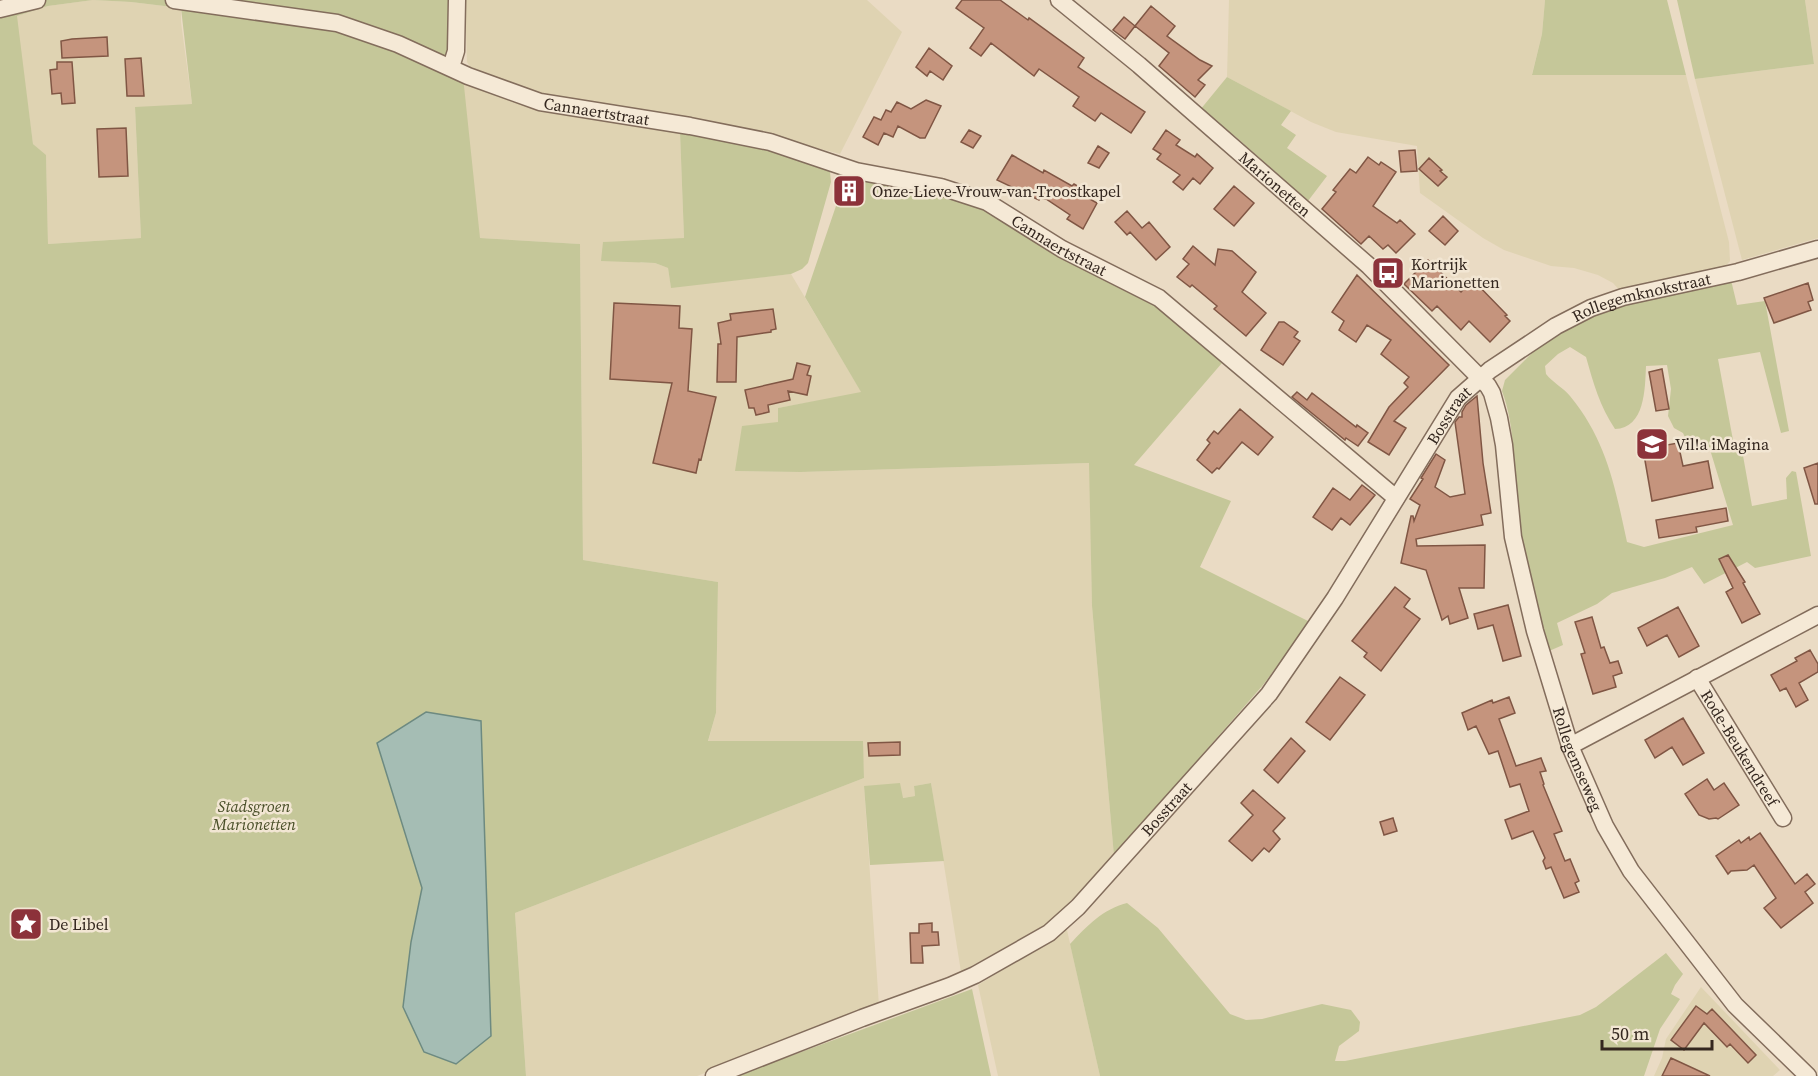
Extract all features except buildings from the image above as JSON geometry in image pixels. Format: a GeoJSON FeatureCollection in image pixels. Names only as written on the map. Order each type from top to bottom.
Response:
{"type":"FeatureCollection","features":[{"type":"Feature","properties":{"kind":"street"},"geometry":{"type":"LineString","coordinates":[[0,9],[37,0]]}},
{"type":"Feature","properties":{"kind":"street","name":"Cannaertstraat"},"geometry":{"type":"LineString","coordinates":[[174,0],[337,23],[398,44],[477,80],[540,102],[690,126],[770,142],[856,171],[952,190],[987,202],[1062,249],[1158,298],[1396,498]]}},
{"type":"Feature","properties":{"kind":"street"},"geometry":{"type":"LineString","coordinates":[[451,67],[456,51],[457,0]]}},
{"type":"Feature","properties":{"kind":"street","name":"Marionetten"},"geometry":{"type":"LineString","coordinates":[[1059,0],[1139,65],[1369,266],[1480,379]]}},
{"type":"Feature","properties":{"kind":"street","name":"Rollegemknokstraat"},"geometry":{"type":"LineString","coordinates":[[1480,379],[1556,326],[1591,308],[1623,297],[1738,272],[1818,249]]}},
{"type":"Feature","properties":{"kind":"street","name":"Bosstraat"},"geometry":{"type":"LineString","coordinates":[[714,1076],[975,975],[1049,933],[1078,907],[1269,694],[1335,598],[1458,398],[1480,379]]}},
{"type":"Feature","properties":{"kind":"street","name":"Rollegemseweg"},"geometry":{"type":"LineString","coordinates":[[1480,379],[1492,393],[1499,418],[1504,445],[1513,537],[1535,631],[1570,746],[1605,826],[1631,872],[1735,1005],[1808,1076]]}},
{"type":"Feature","properties":{"kind":"street","name":"Rode-Beukendreef"},"geometry":{"type":"LineString","coordinates":[[1570,746],[1818,615]]}},
{"type":"Feature","properties":{"kind":"street","name":"Rode-Beukendreef"},"geometry":{"type":"LineString","coordinates":[[1697,678],[1783,818]]}},
{"type":"Feature","properties":{"kind":"shaded area"},"geometry":{"type":"Polygon","coordinates":[[[93,0],[181,8],[192,104],[135,108],[141,238],[48,244],[46,156],[33,144],[16,16],[48,6],[93,0]]]}},
{"type":"Feature","properties":{"kind":"shaded area"},"geometry":{"type":"Polygon","coordinates":[[[465,0],[867,0],[902,32],[840,154],[790,141],[518,89],[472,70],[467,62],[465,0]]]}},
{"type":"Feature","properties":{"kind":"shaded area"},"geometry":{"type":"Polygon","coordinates":[[[1229,0],[1545,0],[1542,34],[1532,74],[1686,75],[1729,242],[1730,261],[1723,269],[1621,292],[1613,283],[1598,275],[1574,268],[1551,266],[1504,250],[1483,238],[1420,193],[1417,146],[1336,132],[1311,122],[1227,77],[1229,0]]]}},
{"type":"Feature","properties":{"kind":"shaded area"},"geometry":{"type":"Polygon","coordinates":[[[1805,0],[1818,0],[1818,238],[1742,260],[1695,79],[1814,64],[1805,0]]]}},
{"type":"Feature","properties":{"kind":"shaded area"},"geometry":{"type":"Polygon","coordinates":[[[407,59],[680,132],[684,239],[603,242],[641,263],[655,263],[668,268],[671,287],[791,274],[862,393],[778,408],[778,422],[735,471],[801,472],[1090,463],[1092,606],[1114,856],[1052,921],[961,972],[931,783],[914,786],[915,796],[902,798],[864,786],[879,1006],[697,1076],[526,1076],[515,913],[864,778],[862,741],[708,742],[716,713],[718,582],[583,560],[580,244],[480,238],[407,59]]]}},
{"type":"Feature","properties":{"kind":"shaded area"},"geometry":{"type":"Polygon","coordinates":[[[426,712],[481,721],[491,1036],[456,1064],[424,1052],[403,1007],[411,942],[422,888],[377,743],[426,712]]]}},
{"type":"Feature","properties":{"kind":"shaded area"},"geometry":{"type":"Polygon","coordinates":[[[1067,930],[1100,1076],[998,1076],[978,985],[1067,930]]]}},
{"type":"Feature","properties":{"kind":"shaded area"},"geometry":{"type":"Polygon","coordinates":[[[1701,987],[1780,1070],[1773,1076],[1654,1076],[1662,1058],[1666,1039],[1701,987]]]}},
{"type":"Feature","properties":{"kind":"green space","name":"Stadsgroen Marionetten"},"geometry":{"type":"Polygon","coordinates":[[[0,0],[93,0],[449,0],[451,40],[464,86],[480,238],[580,244],[583,560],[718,582],[716,713],[708,741],[863,741],[864,778],[515,913],[526,1076],[0,1076],[0,0]],[[93,0],[48,6],[17,16],[33,144],[46,155],[48,244],[141,238],[135,107],[192,104],[181,8],[93,0]]]}},
{"type":"Feature","properties":{"kind":"green space"},"geometry":{"type":"Polygon","coordinates":[[[1545,0],[1667,0],[1686,75],[1532,75],[1542,34],[1545,0]]]}},
{"type":"Feature","properties":{"kind":"green space"},"geometry":{"type":"Polygon","coordinates":[[[1677,0],[1805,0],[1814,64],[1695,79],[1677,0]]]}},
{"type":"Feature","properties":{"kind":"green space"},"geometry":{"type":"Polygon","coordinates":[[[1227,77],[1291,111],[1281,125],[1296,135],[1287,148],[1327,176],[1308,201],[1236,137],[1200,110],[1227,77]]]}},
{"type":"Feature","properties":{"kind":"green space"},"geometry":{"type":"Polygon","coordinates":[[[680,132],[748,143],[824,165],[830,172],[831,182],[808,263],[802,269],[791,274],[671,288],[668,268],[655,263],[601,261],[603,242],[684,238],[680,132]]]}},
{"type":"Feature","properties":{"kind":"green space"},"geometry":{"type":"Polygon","coordinates":[[[857,179],[964,199],[1158,307],[1222,363],[1134,465],[1231,501],[1200,567],[1310,622],[1263,685],[1114,856],[1092,606],[1089,463],[801,472],[735,471],[742,426],[778,422],[778,408],[861,392],[805,297],[837,203],[861,196],[857,179]]]}},
{"type":"Feature","properties":{"kind":"green space","name":"Vil!a iMagina"},"geometry":{"type":"Polygon","coordinates":[[[1731,280],[1737,305],[1765,301],[1789,431],[1781,433],[1760,352],[1718,359],[1735,451],[1742,450],[1752,506],[1787,499],[1786,478],[1792,471],[1796,472],[1811,556],[1755,568],[1747,562],[1704,584],[1692,567],[1665,578],[1612,593],[1597,604],[1557,623],[1563,645],[1549,651],[1537,617],[1524,563],[1516,508],[1512,434],[1502,391],[1505,380],[1555,330],[1596,310],[1731,280]],[[1570,347],[1545,366],[1546,374],[1565,390],[1593,430],[1608,465],[1627,542],[1644,547],[1733,525],[1708,443],[1689,446],[1683,433],[1674,428],[1668,416],[1671,389],[1667,365],[1646,366],[1644,396],[1638,415],[1625,427],[1615,429],[1601,403],[1586,357],[1570,347]]]}},
{"type":"Feature","properties":{"kind":"green space"},"geometry":{"type":"Polygon","coordinates":[[[900,783],[903,798],[915,796],[914,786],[931,783],[944,861],[870,865],[864,786],[900,783]]]}},
{"type":"Feature","properties":{"kind":"green space"},"geometry":{"type":"Polygon","coordinates":[[[1127,903],[1158,928],[1230,1014],[1246,1020],[1262,1019],[1322,1004],[1351,1010],[1360,1022],[1359,1031],[1339,1046],[1335,1061],[1345,1061],[1580,1015],[1596,1007],[1666,953],[1683,974],[1671,994],[1680,999],[1660,1029],[1644,1076],[1100,1076],[1070,944],[1103,914],[1127,903]]]}},
{"type":"Feature","properties":{"kind":"green space"},"geometry":{"type":"Polygon","coordinates":[[[972,989],[991,1076],[736,1076],[972,989]]]}},
{"type":"Feature","properties":{"kind":"place","name":"Onze-Lieve-Vrouw-van-Troostkapel"},"geometry":{"type":"Point","coordinates":[849,191]}},
{"type":"Feature","properties":{"kind":"place","name":"Kortrijk Marionetten"},"geometry":{"type":"Point","coordinates":[1388,273]}},
{"type":"Feature","properties":{"kind":"place","name":"Vil!a iMagina"},"geometry":{"type":"Point","coordinates":[1652,444]}},
{"type":"Feature","properties":{"kind":"place","name":"De Libel"},"geometry":{"type":"Point","coordinates":[26,924]}}]}
